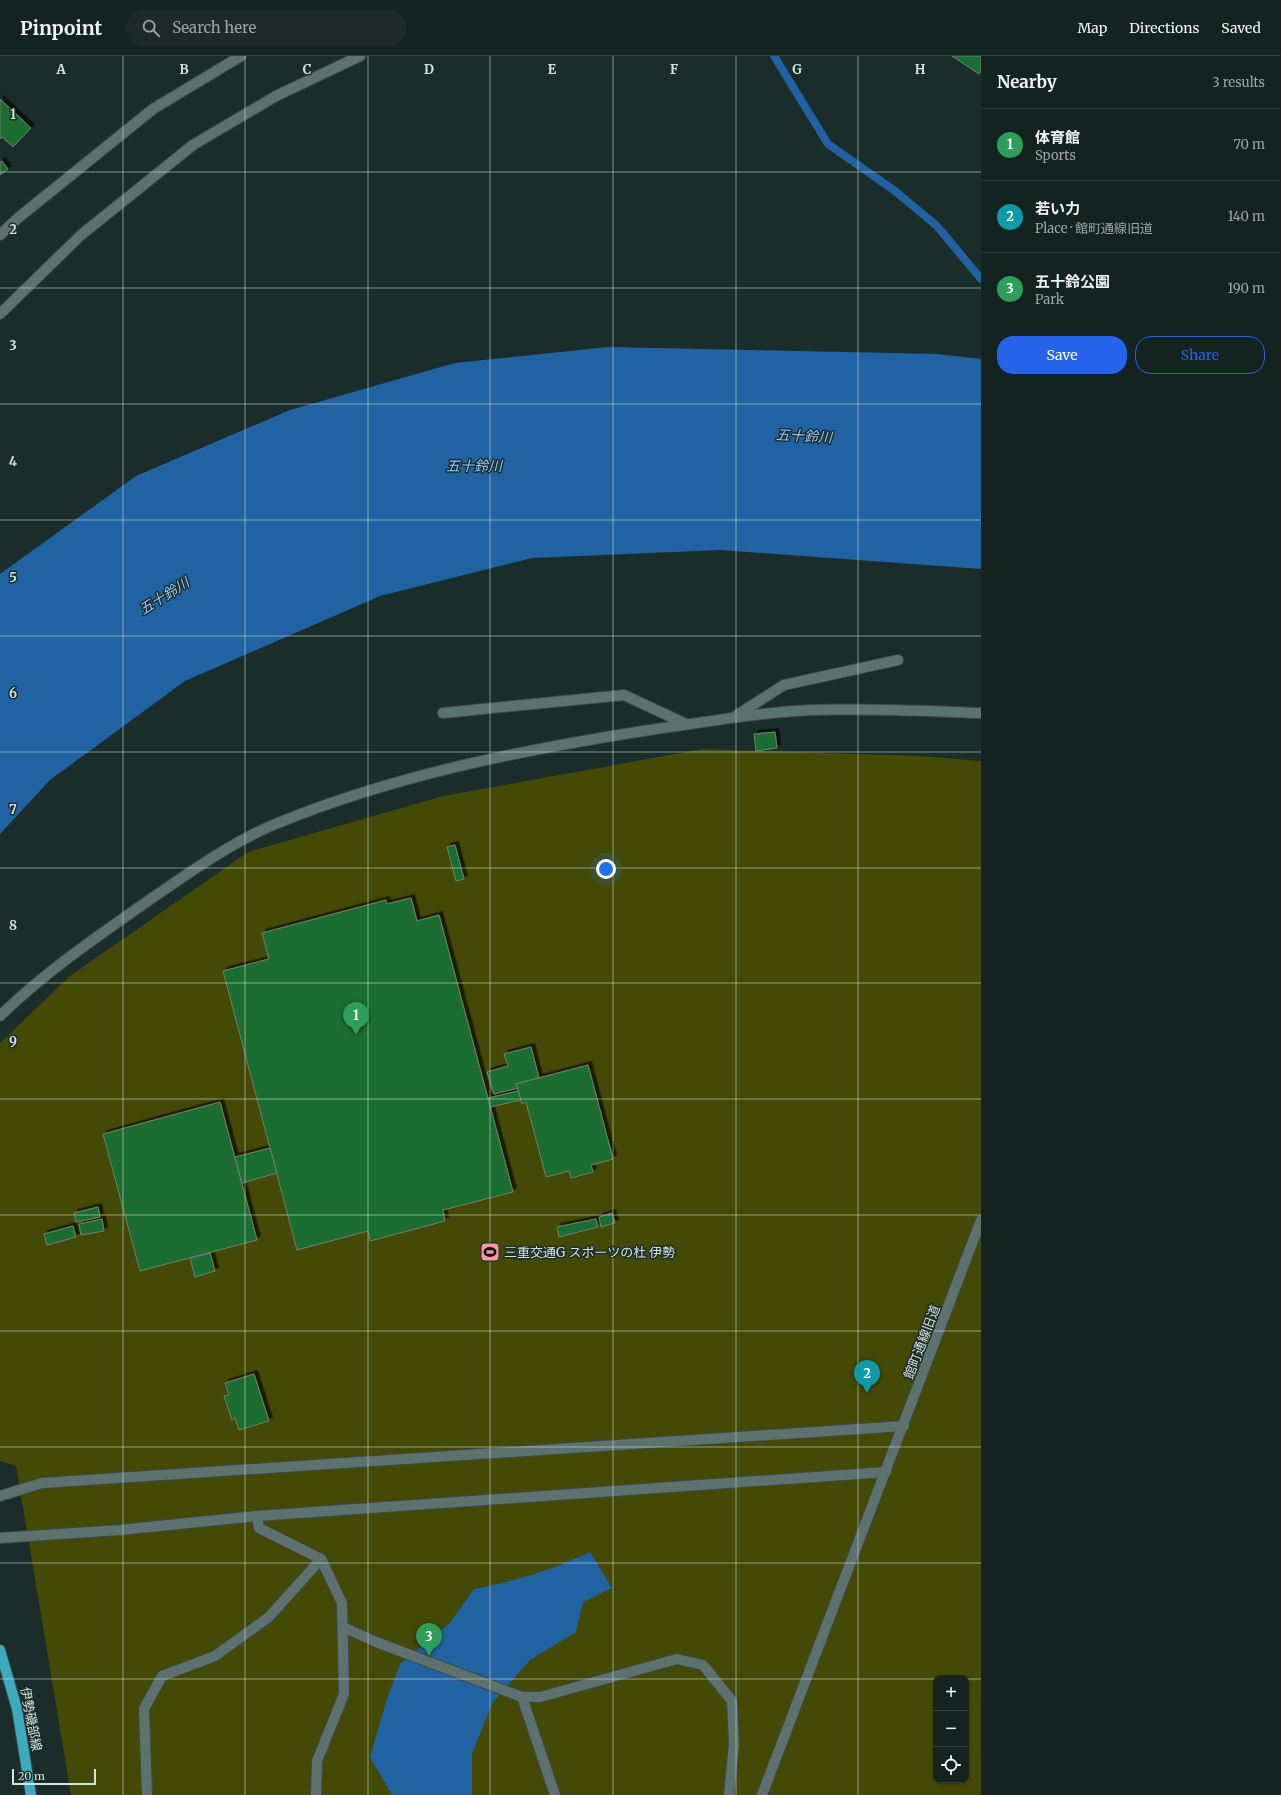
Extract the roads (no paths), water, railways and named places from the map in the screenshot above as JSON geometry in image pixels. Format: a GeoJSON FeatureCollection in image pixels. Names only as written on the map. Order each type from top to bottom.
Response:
{"type":"FeatureCollection","features":[{"type":"Feature","properties":{"kind":"main road","name":"伊勢磯部線"},"geometry":{"type":"LineString","coordinates":[[0,1650],[17,1710],[31,1795]]}},
{"type":"Feature","properties":{"kind":"street"},"geometry":{"type":"LineString","coordinates":[[0,235],[18,218],[153,110],[229,59],[241,56]]}},
{"type":"Feature","properties":{"kind":"street"},"geometry":{"type":"LineString","coordinates":[[0,314],[81,235],[193,145],[276,96],[360,56]]}},
{"type":"Feature","properties":{"kind":"street"},"geometry":{"type":"LineString","coordinates":[[736,716],[784,685],[898,660]]}},
{"type":"Feature","properties":{"kind":"street"},"geometry":{"type":"LineString","coordinates":[[443,713],[624,695],[686,724]]}},
{"type":"Feature","properties":{"kind":"street"},"geometry":{"type":"LineString","coordinates":[[0,1016],[62,963],[212,857],[271,826],[352,796],[498,757],[564,744],[736,716],[810,710],[883,710],[981,713]]}},
{"type":"Feature","properties":{"kind":"street","name":"館町通線旧道"},"geometry":{"type":"LineString","coordinates":[[762,1795],[904,1426],[981,1220]]}},
{"type":"Feature","properties":{"kind":"street"},"geometry":{"type":"LineString","coordinates":[[0,1496],[42,1483],[904,1426]]}},
{"type":"Feature","properties":{"kind":"street"},"geometry":{"type":"LineString","coordinates":[[0,1538],[120,1530],[257,1516],[886,1472]]}},
{"type":"Feature","properties":{"kind":"street"},"geometry":{"type":"LineString","coordinates":[[257,1516],[259,1528],[321,1559],[342,1603],[344,1694],[317,1761],[316,1795]]}},
{"type":"Feature","properties":{"kind":"street"},"geometry":{"type":"LineString","coordinates":[[146,1795],[144,1710],[162,1676],[215,1656],[269,1617],[321,1559]]}},
{"type":"Feature","properties":{"kind":"street"},"geometry":{"type":"LineString","coordinates":[[343,1627],[376,1642],[522,1697],[540,1697],[677,1659],[704,1665],[732,1701],[734,1744],[729,1795]]}},
{"type":"Feature","properties":{"kind":"street"},"geometry":{"type":"LineString","coordinates":[[522,1697],[555,1795]]}},
{"type":"Feature","properties":{"kind":"water","name":"五十鈴川"},"geometry":{"type":"Polygon","coordinates":[[[608,347],[937,354],[981,359],[981,569],[721,550],[532,558],[380,596],[185,681],[50,780],[0,834],[0,574],[136,476],[290,410],[455,363],[608,347]]]}},
{"type":"Feature","properties":{"kind":"water"},"geometry":{"type":"Polygon","coordinates":[[[590,1552],[612,1588],[583,1602],[576,1632],[530,1660],[493,1702],[472,1753],[472,1795],[392,1795],[370,1757],[386,1702],[400,1664],[449,1624],[474,1589],[534,1574],[590,1552]]]}},
{"type":"Feature","properties":{"kind":"waterway"},"geometry":{"type":"LineString","coordinates":[[774,56],[828,144],[895,191],[937,226],[981,279]]}},
{"type":"Feature","properties":{"kind":"place","name":"体育館"},"geometry":{"type":"Point","coordinates":[356,1035]}},
{"type":"Feature","properties":{"kind":"place","name":"三重交通G スポーツの杜 伊勢"},"geometry":{"type":"Point","coordinates":[490,1252]}},
{"type":"Feature","properties":{"kind":"place","name":"若い力"},"geometry":{"type":"Point","coordinates":[867,1393]}},
{"type":"Feature","properties":{"kind":"place","name":"五十鈴公園"},"geometry":{"type":"Point","coordinates":[429,1656]}}]}
